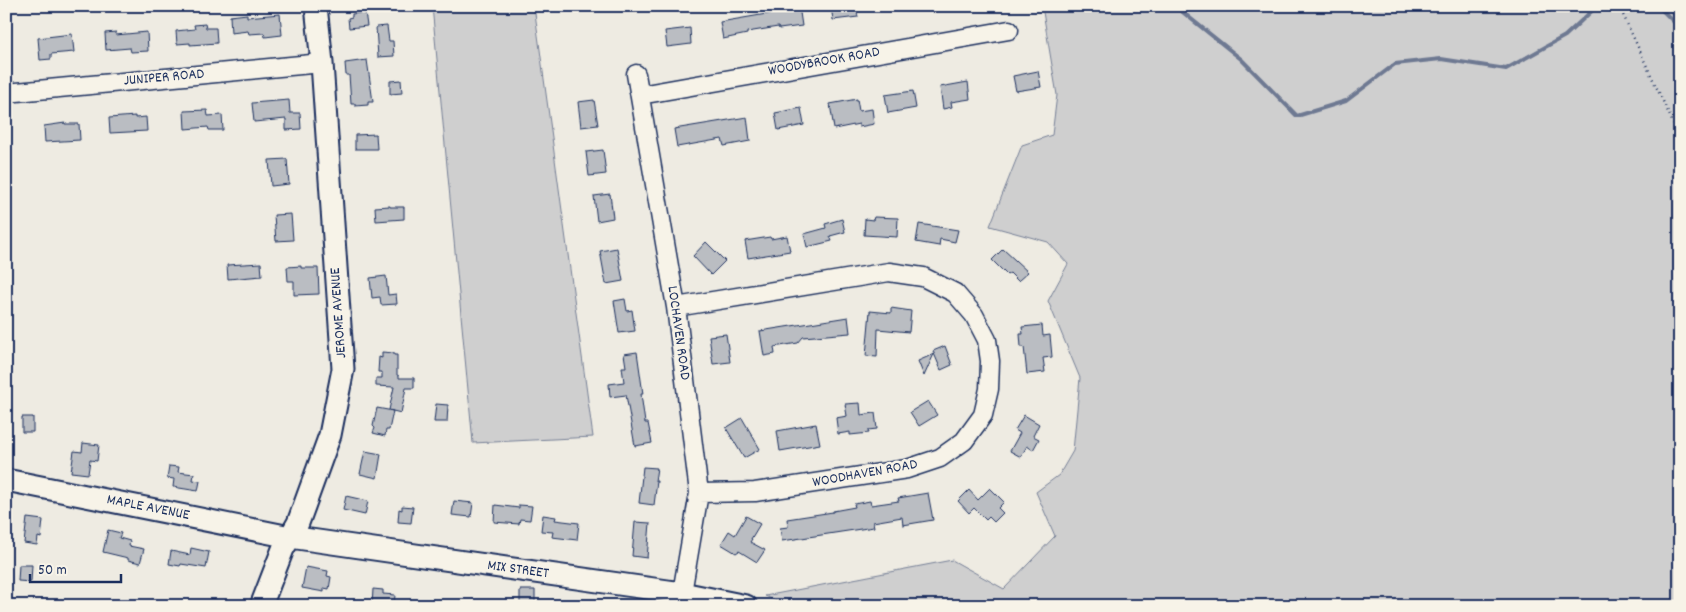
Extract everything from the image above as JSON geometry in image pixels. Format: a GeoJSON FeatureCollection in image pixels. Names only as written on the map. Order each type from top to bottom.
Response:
{"type":"FeatureCollection","features":[{"type":"Feature","properties":{"kind":"main road","name":"JEROME AVENUE"},"geometry":{"type":"LineString","coordinates":[[261,606],[283,549],[298,523],[330,435],[343,370],[322,63],[316,6]]}},
{"type":"Feature","properties":{"kind":"main road","name":"MAPLE AVENUE"},"geometry":{"type":"LineString","coordinates":[[6,480],[290,537]]}},
{"type":"Feature","properties":{"kind":"main road","name":"MIX STREET"},"geometry":{"type":"LineString","coordinates":[[290,537],[682,593],[746,606]]}},
{"type":"Feature","properties":{"kind":"street","name":"WOODYBROOK ROAD"},"geometry":{"type":"LineString","coordinates":[[640,95],[1009,30]]}},
{"type":"Feature","properties":{"kind":"street","name":"JUNIPER ROAD"},"geometry":{"type":"LineString","coordinates":[[6,93],[322,63]]}},
{"type":"Feature","properties":{"kind":"street","name":"LOCHAVEN ROAD"},"geometry":{"type":"LineString","coordinates":[[636,74],[676,307],[699,493],[682,593]]}},
{"type":"Feature","properties":{"kind":"street","name":"WOODHAVEN ROAD"},"geometry":{"type":"LineString","coordinates":[[676,307],[889,272],[923,277],[955,293],[974,315],[987,340],[990,360],[989,389],[983,415],[964,441],[940,458],[907,469],[755,492],[699,493]]}},
{"type":"Feature","properties":{"kind":"path"},"geometry":{"type":"LineString","coordinates":[[1619,6],[1680,138]]}},
{"type":"Feature","properties":{"kind":"shaded area"},"geometry":{"type":"Polygon","coordinates":[[[432,6],[534,6],[593,437],[473,443],[432,6]]]}},
{"type":"Feature","properties":{"kind":"shaded area"},"geometry":{"type":"Polygon","coordinates":[[[1042,6],[1680,6],[1680,606],[788,606],[765,596],[952,560],[1004,589],[1055,536],[1036,492],[1059,475],[1073,451],[1080,378],[1048,301],[1068,264],[1048,242],[990,226],[1022,145],[1052,135],[1057,95],[1042,6]]]}},
{"type":"Feature","properties":{"kind":"building"},"geometry":{"type":"Polygon","coordinates":[[[789,6],[799,6],[802,26],[779,29],[778,27],[747,32],[747,34],[723,39],[720,22],[790,10],[789,6]]]}},
{"type":"Feature","properties":{"kind":"building"},"geometry":{"type":"Polygon","coordinates":[[[831,6],[856,6],[858,17],[833,20],[831,6]]]}},
{"type":"Feature","properties":{"kind":"building"},"geometry":{"type":"Polygon","coordinates":[[[365,12],[367,26],[349,28],[348,18],[352,17],[352,14],[365,12]]]}},
{"type":"Feature","properties":{"kind":"building"},"geometry":{"type":"Polygon","coordinates":[[[247,14],[247,17],[280,14],[282,35],[265,37],[264,33],[249,34],[248,31],[231,33],[230,16],[247,14]]]}},
{"type":"Feature","properties":{"kind":"building"},"geometry":{"type":"Polygon","coordinates":[[[205,24],[206,28],[216,28],[217,43],[177,44],[176,31],[195,29],[194,25],[205,24]]]}},
{"type":"Feature","properties":{"kind":"building"},"geometry":{"type":"Polygon","coordinates":[[[387,26],[389,41],[393,41],[394,56],[378,57],[376,27],[387,26]]]}},
{"type":"Feature","properties":{"kind":"building"},"geometry":{"type":"Polygon","coordinates":[[[690,28],[691,44],[667,47],[665,31],[690,28]]]}},
{"type":"Feature","properties":{"kind":"building"},"geometry":{"type":"Polygon","coordinates":[[[116,32],[116,35],[147,32],[148,51],[131,52],[130,48],[106,50],[105,33],[116,32]]]}},
{"type":"Feature","properties":{"kind":"building"},"geometry":{"type":"Polygon","coordinates":[[[72,34],[74,52],[51,54],[51,59],[40,60],[38,38],[72,34]]]}},
{"type":"Feature","properties":{"kind":"building"},"geometry":{"type":"Polygon","coordinates":[[[367,60],[373,102],[368,102],[368,105],[355,106],[355,104],[351,104],[349,75],[346,75],[345,63],[367,60]]]}},
{"type":"Feature","properties":{"kind":"building"},"geometry":{"type":"Polygon","coordinates":[[[1038,71],[1041,87],[1016,91],[1013,76],[1038,71]]]}},
{"type":"Feature","properties":{"kind":"building"},"geometry":{"type":"Polygon","coordinates":[[[401,80],[402,93],[390,94],[390,81],[401,80]]]}},
{"type":"Feature","properties":{"kind":"building"},"geometry":{"type":"Polygon","coordinates":[[[968,82],[970,99],[951,102],[952,107],[943,109],[940,87],[968,82]]]}},
{"type":"Feature","properties":{"kind":"building"},"geometry":{"type":"Polygon","coordinates":[[[913,91],[916,108],[888,113],[885,95],[913,91]]]}},
{"type":"Feature","properties":{"kind":"building"},"geometry":{"type":"Polygon","coordinates":[[[857,99],[859,111],[872,109],[874,124],[859,127],[859,124],[834,129],[830,104],[857,99]]]}},
{"type":"Feature","properties":{"kind":"building"},"geometry":{"type":"Polygon","coordinates":[[[289,100],[290,113],[300,113],[301,129],[286,130],[286,119],[254,122],[252,103],[289,100]]]}},
{"type":"Feature","properties":{"kind":"building"},"geometry":{"type":"Polygon","coordinates":[[[594,100],[598,125],[581,127],[578,102],[594,100]]]}},
{"type":"Feature","properties":{"kind":"building"},"geometry":{"type":"Polygon","coordinates":[[[801,108],[804,125],[778,130],[775,113],[801,108]]]}},
{"type":"Feature","properties":{"kind":"building"},"geometry":{"type":"Polygon","coordinates":[[[207,110],[208,116],[222,115],[223,130],[209,130],[208,127],[185,129],[184,111],[207,110]]]}},
{"type":"Feature","properties":{"kind":"building"},"geometry":{"type":"Polygon","coordinates":[[[135,116],[135,118],[146,117],[147,131],[110,133],[109,118],[135,116]]]}},
{"type":"Feature","properties":{"kind":"building"},"geometry":{"type":"Polygon","coordinates":[[[747,117],[750,141],[724,146],[722,139],[677,147],[674,129],[747,117]]]}},
{"type":"Feature","properties":{"kind":"building"},"geometry":{"type":"Polygon","coordinates":[[[65,123],[79,124],[80,140],[45,142],[44,126],[65,123]]]}},
{"type":"Feature","properties":{"kind":"building"},"geometry":{"type":"Polygon","coordinates":[[[376,134],[377,149],[355,149],[355,135],[376,134]]]}},
{"type":"Feature","properties":{"kind":"building"},"geometry":{"type":"Polygon","coordinates":[[[603,150],[606,174],[589,176],[586,152],[603,150]]]}},
{"type":"Feature","properties":{"kind":"building"},"geometry":{"type":"Polygon","coordinates":[[[287,159],[289,184],[271,186],[269,160],[287,159]]]}},
{"type":"Feature","properties":{"kind":"building"},"geometry":{"type":"Polygon","coordinates":[[[610,194],[613,218],[597,221],[594,196],[610,194]]]}},
{"type":"Feature","properties":{"kind":"building"},"geometry":{"type":"Polygon","coordinates":[[[375,207],[404,207],[404,219],[376,221],[375,207]]]}},
{"type":"Feature","properties":{"kind":"building"},"geometry":{"type":"Polygon","coordinates":[[[291,214],[293,240],[276,241],[274,215],[291,214]]]}},
{"type":"Feature","properties":{"kind":"building"},"geometry":{"type":"Polygon","coordinates":[[[874,217],[898,218],[897,237],[864,235],[865,219],[873,220],[874,217]]]}},
{"type":"Feature","properties":{"kind":"building"},"geometry":{"type":"Polygon","coordinates":[[[842,219],[845,232],[830,236],[832,241],[807,247],[804,234],[826,228],[825,224],[842,219]]]}},
{"type":"Feature","properties":{"kind":"building"},"geometry":{"type":"Polygon","coordinates":[[[919,224],[958,230],[955,242],[940,239],[939,246],[916,242],[919,224]]]}},
{"type":"Feature","properties":{"kind":"building"},"geometry":{"type":"Polygon","coordinates":[[[787,236],[790,251],[748,258],[745,241],[787,236]]]}},
{"type":"Feature","properties":{"kind":"building"},"geometry":{"type":"Polygon","coordinates":[[[706,242],[725,261],[711,275],[693,256],[706,242]]]}},
{"type":"Feature","properties":{"kind":"building"},"geometry":{"type":"Polygon","coordinates":[[[617,248],[623,281],[606,284],[600,251],[617,248]]]}},
{"type":"Feature","properties":{"kind":"building"},"geometry":{"type":"Polygon","coordinates":[[[1003,249],[1028,272],[1018,281],[1010,273],[1007,275],[992,260],[1003,249]]]}},
{"type":"Feature","properties":{"kind":"building"},"geometry":{"type":"Polygon","coordinates":[[[261,263],[262,276],[228,279],[227,265],[261,263]]]}},
{"type":"Feature","properties":{"kind":"building"},"geometry":{"type":"Polygon","coordinates":[[[301,266],[301,268],[318,268],[319,294],[294,295],[294,281],[288,281],[287,267],[301,266]]]}},
{"type":"Feature","properties":{"kind":"building"},"geometry":{"type":"Polygon","coordinates":[[[386,276],[388,295],[396,294],[397,304],[381,305],[380,297],[372,298],[370,278],[386,276]]]}},
{"type":"Feature","properties":{"kind":"building"},"geometry":{"type":"Polygon","coordinates":[[[625,299],[627,311],[632,310],[635,331],[619,333],[614,301],[625,299]]]}},
{"type":"Feature","properties":{"kind":"building"},"geometry":{"type":"Polygon","coordinates":[[[891,308],[911,311],[909,332],[878,329],[877,357],[866,356],[870,311],[891,313],[891,308]]]}},
{"type":"Feature","properties":{"kind":"building"},"geometry":{"type":"Polygon","coordinates":[[[848,317],[850,333],[803,337],[798,343],[774,347],[775,354],[764,356],[760,331],[848,317]]]}},
{"type":"Feature","properties":{"kind":"building"},"geometry":{"type":"Polygon","coordinates":[[[1042,325],[1043,336],[1050,335],[1052,357],[1043,358],[1045,372],[1027,374],[1024,347],[1021,347],[1020,334],[1023,334],[1022,327],[1042,325]]]}},
{"type":"Feature","properties":{"kind":"building"},"geometry":{"type":"Polygon","coordinates":[[[726,334],[730,362],[713,364],[709,336],[726,334]]]}},
{"type":"Feature","properties":{"kind":"building"},"geometry":{"type":"Polygon","coordinates":[[[945,346],[952,365],[941,370],[933,351],[945,346]]]}},
{"type":"Feature","properties":{"kind":"building"},"geometry":{"type":"Polygon","coordinates":[[[382,352],[397,355],[397,375],[399,378],[414,378],[414,388],[406,388],[401,413],[389,410],[394,387],[376,386],[376,378],[382,378],[382,372],[378,372],[379,357],[382,358],[382,352]]]}},
{"type":"Feature","properties":{"kind":"building"},"geometry":{"type":"Polygon","coordinates":[[[637,352],[645,423],[648,423],[652,443],[635,446],[626,395],[610,397],[609,384],[624,382],[622,367],[626,367],[624,354],[637,352]]]}},
{"type":"Feature","properties":{"kind":"building"},"geometry":{"type":"Polygon","coordinates":[[[934,354],[924,376],[918,361],[934,354]]]}},
{"type":"Feature","properties":{"kind":"building"},"geometry":{"type":"Polygon","coordinates":[[[928,401],[937,415],[919,426],[910,412],[928,401]]]}},
{"type":"Feature","properties":{"kind":"building"},"geometry":{"type":"Polygon","coordinates":[[[860,403],[861,415],[875,413],[877,429],[868,430],[869,433],[850,435],[850,432],[838,434],[836,418],[847,416],[845,404],[860,403]]]}},
{"type":"Feature","properties":{"kind":"building"},"geometry":{"type":"Polygon","coordinates":[[[436,404],[448,405],[447,422],[434,422],[436,404]]]}},
{"type":"Feature","properties":{"kind":"building"},"geometry":{"type":"Polygon","coordinates":[[[377,408],[393,411],[389,430],[386,430],[385,436],[373,433],[377,408]]]}},
{"type":"Feature","properties":{"kind":"building"},"geometry":{"type":"Polygon","coordinates":[[[1024,415],[1039,424],[1033,436],[1039,439],[1033,450],[1027,446],[1021,457],[1010,451],[1020,433],[1015,430],[1024,415]]]}},
{"type":"Feature","properties":{"kind":"building"},"geometry":{"type":"Polygon","coordinates":[[[22,417],[33,417],[33,432],[22,432],[22,417]]]}},
{"type":"Feature","properties":{"kind":"building"},"geometry":{"type":"Polygon","coordinates":[[[742,418],[760,449],[744,458],[726,428],[742,418]]]}},
{"type":"Feature","properties":{"kind":"building"},"geometry":{"type":"Polygon","coordinates":[[[816,424],[820,444],[780,451],[777,431],[816,424]]]}},
{"type":"Feature","properties":{"kind":"building"},"geometry":{"type":"Polygon","coordinates":[[[83,443],[99,445],[97,461],[90,460],[88,474],[71,472],[74,451],[82,452],[83,443]]]}},
{"type":"Feature","properties":{"kind":"building"},"geometry":{"type":"Polygon","coordinates":[[[365,451],[381,454],[377,478],[360,474],[365,451]]]}},
{"type":"Feature","properties":{"kind":"building"},"geometry":{"type":"Polygon","coordinates":[[[169,466],[179,467],[178,472],[194,474],[193,480],[200,481],[198,491],[173,487],[174,479],[167,478],[169,466]]]}},
{"type":"Feature","properties":{"kind":"building"},"geometry":{"type":"Polygon","coordinates":[[[643,467],[657,468],[654,505],[639,503],[643,467]]]}},
{"type":"Feature","properties":{"kind":"building"},"geometry":{"type":"Polygon","coordinates":[[[990,488],[1004,502],[998,508],[1003,513],[994,522],[989,517],[986,520],[974,508],[969,513],[958,501],[969,490],[978,500],[990,488]]]}},
{"type":"Feature","properties":{"kind":"building"},"geometry":{"type":"Polygon","coordinates":[[[928,493],[933,520],[903,525],[902,517],[873,522],[874,527],[782,541],[780,528],[788,527],[787,519],[833,512],[855,507],[854,504],[870,501],[871,505],[899,501],[898,498],[928,493]]]}},
{"type":"Feature","properties":{"kind":"building"},"geometry":{"type":"Polygon","coordinates":[[[346,496],[368,501],[365,515],[343,510],[346,496]]]}},
{"type":"Feature","properties":{"kind":"building"},"geometry":{"type":"Polygon","coordinates":[[[454,501],[473,503],[471,517],[452,515],[454,501]]]}},
{"type":"Feature","properties":{"kind":"building"},"geometry":{"type":"Polygon","coordinates":[[[495,505],[519,508],[519,505],[532,506],[530,520],[520,519],[519,524],[494,522],[495,505]]]}},
{"type":"Feature","properties":{"kind":"building"},"geometry":{"type":"Polygon","coordinates":[[[402,506],[413,507],[411,523],[398,522],[399,509],[402,510],[402,506]]]}},
{"type":"Feature","properties":{"kind":"building"},"geometry":{"type":"Polygon","coordinates":[[[543,515],[556,517],[555,520],[579,523],[577,540],[552,537],[553,532],[541,531],[543,515]]]}},
{"type":"Feature","properties":{"kind":"building"},"geometry":{"type":"Polygon","coordinates":[[[746,516],[760,524],[750,542],[765,550],[757,562],[739,551],[736,553],[721,544],[729,531],[735,535],[746,516]]]}},
{"type":"Feature","properties":{"kind":"building"},"geometry":{"type":"Polygon","coordinates":[[[27,518],[43,520],[41,538],[38,537],[37,545],[24,543],[27,518]]]}},
{"type":"Feature","properties":{"kind":"building"},"geometry":{"type":"Polygon","coordinates":[[[635,522],[650,523],[647,558],[632,556],[635,522]]]}},
{"type":"Feature","properties":{"kind":"building"},"geometry":{"type":"Polygon","coordinates":[[[108,530],[121,533],[119,538],[130,541],[129,546],[144,549],[140,563],[103,552],[108,530]]]}},
{"type":"Feature","properties":{"kind":"building"},"geometry":{"type":"Polygon","coordinates":[[[191,548],[209,552],[206,568],[169,564],[171,551],[190,555],[191,548]]]}},
{"type":"Feature","properties":{"kind":"building"},"geometry":{"type":"Polygon","coordinates":[[[19,565],[32,565],[31,582],[18,581],[19,565]]]}},
{"type":"Feature","properties":{"kind":"building"},"geometry":{"type":"Polygon","coordinates":[[[306,567],[328,571],[327,576],[331,577],[329,589],[324,588],[324,592],[302,588],[306,567]]]}},
{"type":"Feature","properties":{"kind":"building"},"geometry":{"type":"Polygon","coordinates":[[[373,589],[383,590],[383,594],[395,595],[394,606],[372,606],[373,589]]]}},
{"type":"Feature","properties":{"kind":"building"},"geometry":{"type":"Polygon","coordinates":[[[520,590],[535,590],[535,606],[520,606],[520,590]]]}},
{"type":"Feature","properties":{"kind":"waterway"},"geometry":{"type":"LineString","coordinates":[[1175,6],[1241,59],[1297,116],[1346,101],[1395,64],[1441,59],[1506,69],[1565,36],[1597,6]]}},
{"type":"Feature","properties":{"kind":"waterway"},"geometry":{"type":"LineString","coordinates":[[1658,6],[1680,28]]}}]}
